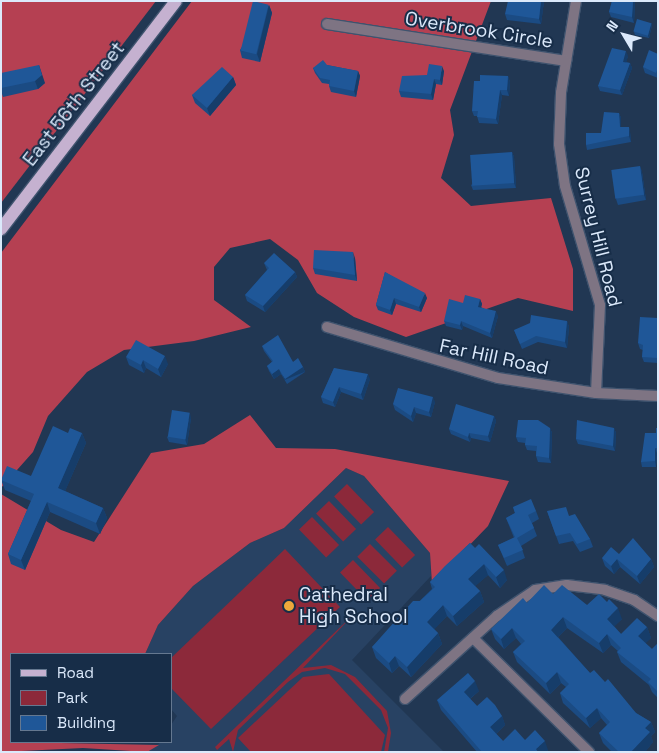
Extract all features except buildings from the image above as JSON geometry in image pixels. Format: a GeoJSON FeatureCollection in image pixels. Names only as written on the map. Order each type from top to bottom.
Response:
{"type":"FeatureCollection","features":[{"type":"Feature","properties":{"kind":"main road","name":"East 56th Street"},"geometry":{"type":"LineString","coordinates":[[1,229],[176,1]]}},
{"type":"Feature","properties":{"kind":"street","name":"Surrey Hill Road"},"geometry":{"type":"LineString","coordinates":[[576,1],[566,61],[560,154],[600,305],[596,393]]}},
{"type":"Feature","properties":{"kind":"street","name":"Overbrook Circle"},"geometry":{"type":"LineString","coordinates":[[327,24],[566,61]]}},
{"type":"Feature","properties":{"kind":"street","name":"Far Hill Road"},"geometry":{"type":"LineString","coordinates":[[327,327],[468,372],[596,393],[658,396]]}},
{"type":"Feature","properties":{"kind":"street"},"geometry":{"type":"LineString","coordinates":[[405,699],[521,597],[550,586],[615,593],[658,616]]}},
{"type":"Feature","properties":{"kind":"street"},"geometry":{"type":"LineString","coordinates":[[473,638],[589,752]]}},
{"type":"Feature","properties":{"kind":"shaded area"},"geometry":{"type":"Polygon","coordinates":[[[1,1],[156,1],[1,203],[1,1]]]}},
{"type":"Feature","properties":{"kind":"shaded area"},"geometry":{"type":"Polygon","coordinates":[[[192,1],[491,1],[450,110],[454,135],[441,178],[471,206],[551,198],[573,269],[573,311],[518,298],[406,337],[354,317],[317,293],[298,260],[270,239],[230,248],[214,267],[214,300],[251,327],[194,341],[124,350],[87,372],[48,416],[33,452],[1,488],[1,253],[192,1]]]}},
{"type":"Feature","properties":{"kind":"shaded area"},"geometry":{"type":"Polygon","coordinates":[[[250,415],[276,448],[335,449],[509,481],[488,526],[432,584],[430,553],[364,476],[346,468],[284,528],[250,543],[193,586],[158,625],[145,653],[10,653],[10,743],[159,745],[147,752],[83,748],[1,752],[1,494],[61,530],[94,542],[151,453],[204,444],[250,415]]]}},
{"type":"Feature","properties":{"kind":"shaded area","name":"Cathedral High School"},"geometry":{"type":"Polygon","coordinates":[[[346,468],[364,476],[430,553],[431,576],[352,660],[444,752],[147,752],[160,743],[172,743],[172,724],[177,716],[172,710],[172,653],[145,653],[158,625],[193,586],[250,543],[284,528],[346,468]]]}},
{"type":"Feature","properties":{"kind":"green space"},"geometry":{"type":"Polygon","coordinates":[[[347,484],[374,512],[361,525],[334,497],[347,484]]]}},
{"type":"Feature","properties":{"kind":"green space"},"geometry":{"type":"Polygon","coordinates":[[[329,501],[356,529],[343,542],[316,514],[329,501]]]}},
{"type":"Feature","properties":{"kind":"green space"},"geometry":{"type":"Polygon","coordinates":[[[312,517],[339,545],[326,558],[299,530],[312,517]]]}},
{"type":"Feature","properties":{"kind":"green space"},"geometry":{"type":"Polygon","coordinates":[[[388,527],[415,555],[402,568],[375,540],[388,527]]]}},
{"type":"Feature","properties":{"kind":"green space"},"geometry":{"type":"Polygon","coordinates":[[[370,544],[397,571],[384,584],[357,557],[370,544]]]}},
{"type":"Feature","properties":{"kind":"green space"},"geometry":{"type":"Polygon","coordinates":[[[285,549],[340,607],[211,729],[172,689],[172,657],[285,549]]]}},
{"type":"Feature","properties":{"kind":"green space"},"geometry":{"type":"Polygon","coordinates":[[[353,560],[380,588],[367,601],[340,573],[353,560]]]}},
{"type":"Feature","properties":{"kind":"green space"},"geometry":{"type":"Polygon","coordinates":[[[355,613],[303,668],[331,665],[355,677],[387,711],[391,733],[388,752],[384,752],[388,728],[381,710],[345,674],[325,668],[302,672],[288,682],[238,730],[233,752],[229,739],[217,750],[215,747],[355,613]]]}},
{"type":"Feature","properties":{"kind":"green space"},"geometry":{"type":"Polygon","coordinates":[[[329,674],[385,735],[381,752],[251,752],[238,738],[303,677],[329,674]]]}},
{"type":"Feature","properties":{"kind":"place","name":"Cathedral High School"},"geometry":{"type":"Point","coordinates":[289,606]}}]}
